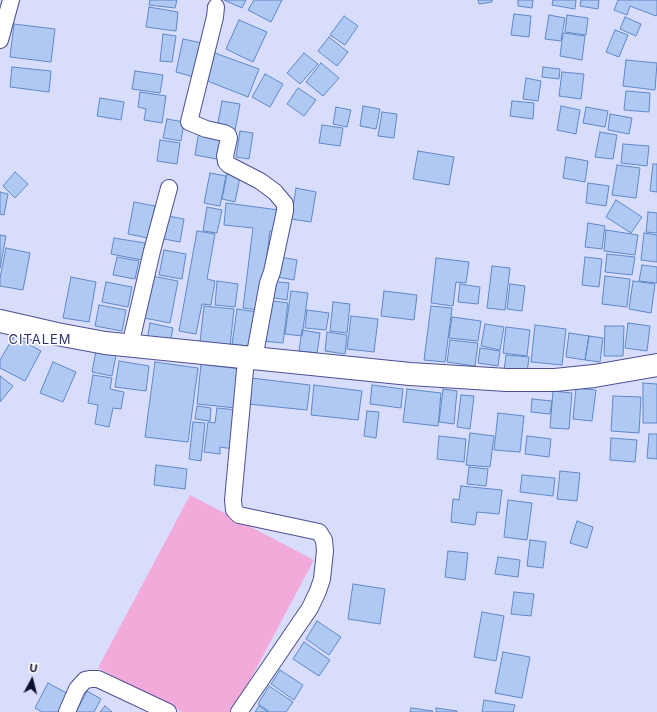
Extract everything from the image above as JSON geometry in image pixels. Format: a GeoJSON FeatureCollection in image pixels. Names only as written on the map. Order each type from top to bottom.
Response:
{"type":"FeatureCollection","features":[{"type":"Feature","properties":{"kind":"main road"},"geometry":{"type":"LineString","coordinates":[[0,321],[105,344],[410,374],[507,380],[555,380],[657,365]]}},
{"type":"Feature","properties":{"kind":"street"},"geometry":{"type":"LineString","coordinates":[[0,40],[11,0]]}},
{"type":"Feature","properties":{"kind":"street"},"geometry":{"type":"LineString","coordinates":[[216,7],[214,24],[189,122],[206,129],[228,135],[229,138],[225,156],[226,162],[260,181],[275,192],[285,204],[272,272],[268,283],[251,358],[245,370],[234,510],[239,515],[319,532],[324,540],[325,551],[322,579],[310,608],[239,712]]}},
{"type":"Feature","properties":{"kind":"street"},"geometry":{"type":"LineString","coordinates":[[130,346],[152,251],[169,188]]}},
{"type":"Feature","properties":{"kind":"street"},"geometry":{"type":"LineString","coordinates":[[67,712],[77,689],[85,680],[98,679],[168,712]]}},
{"type":"Feature","properties":{"kind":"shaded area"},"geometry":{"type":"Polygon","coordinates":[[[190,495],[314,560],[233,712],[182,712],[98,668],[190,495]]]}},
{"type":"Feature","properties":{"kind":"building"},"geometry":{"type":"Polygon","coordinates":[[[150,0],[177,0],[175,8],[149,5],[150,0]]]}},
{"type":"Feature","properties":{"kind":"building"},"geometry":{"type":"Polygon","coordinates":[[[224,0],[246,0],[242,8],[224,0]]]}},
{"type":"Feature","properties":{"kind":"building"},"geometry":{"type":"Polygon","coordinates":[[[254,0],[282,0],[271,22],[248,10],[254,0]]]}},
{"type":"Feature","properties":{"kind":"building"},"geometry":{"type":"Polygon","coordinates":[[[478,0],[492,0],[492,2],[479,4],[478,0]]]}},
{"type":"Feature","properties":{"kind":"building"},"geometry":{"type":"Polygon","coordinates":[[[518,0],[533,0],[532,8],[518,6],[518,0]]]}},
{"type":"Feature","properties":{"kind":"building"},"geometry":{"type":"Polygon","coordinates":[[[553,0],[576,0],[575,9],[552,5],[553,0]]]}},
{"type":"Feature","properties":{"kind":"building"},"geometry":{"type":"Polygon","coordinates":[[[581,0],[599,0],[598,9],[580,6],[581,0]]]}},
{"type":"Feature","properties":{"kind":"building"},"geometry":{"type":"Polygon","coordinates":[[[618,0],[657,0],[657,14],[656,16],[630,6],[627,15],[614,10],[618,0]]]}},
{"type":"Feature","properties":{"kind":"building"},"geometry":{"type":"Polygon","coordinates":[[[149,7],[178,12],[176,31],[146,27],[149,7]]]}},
{"type":"Feature","properties":{"kind":"building"},"geometry":{"type":"Polygon","coordinates":[[[514,14],[531,16],[529,37],[511,35],[514,14]]]}},
{"type":"Feature","properties":{"kind":"building"},"geometry":{"type":"Polygon","coordinates":[[[549,15],[565,18],[561,41],[545,39],[549,15]]]}},
{"type":"Feature","properties":{"kind":"building"},"geometry":{"type":"Polygon","coordinates":[[[567,15],[588,18],[586,35],[565,32],[567,15]]]}},
{"type":"Feature","properties":{"kind":"building"},"geometry":{"type":"Polygon","coordinates":[[[344,16],[358,26],[345,45],[330,35],[344,16]]]}},
{"type":"Feature","properties":{"kind":"building"},"geometry":{"type":"Polygon","coordinates":[[[625,17],[641,24],[636,36],[620,29],[625,17]]]}},
{"type":"Feature","properties":{"kind":"building"},"geometry":{"type":"Polygon","coordinates":[[[239,20],[267,32],[253,62],[226,49],[239,20]]]}},
{"type":"Feature","properties":{"kind":"building"},"geometry":{"type":"Polygon","coordinates":[[[14,24],[55,29],[51,62],[10,57],[14,24]]]}},
{"type":"Feature","properties":{"kind":"building"},"geometry":{"type":"Polygon","coordinates":[[[615,30],[628,35],[619,57],[606,52],[615,30]]]}},
{"type":"Feature","properties":{"kind":"building"},"geometry":{"type":"Polygon","coordinates":[[[563,33],[585,36],[582,60],[560,56],[563,33]]]}},
{"type":"Feature","properties":{"kind":"building"},"geometry":{"type":"Polygon","coordinates":[[[163,34],[176,36],[172,62],[160,61],[163,34]]]}},
{"type":"Feature","properties":{"kind":"building"},"geometry":{"type":"Polygon","coordinates":[[[329,37],[348,52],[337,66],[318,51],[329,37]]]}},
{"type":"Feature","properties":{"kind":"building"},"geometry":{"type":"Polygon","coordinates":[[[183,39],[202,43],[194,77],[176,72],[183,39]]]}},
{"type":"Feature","properties":{"kind":"building"},"geometry":{"type":"Polygon","coordinates":[[[215,53],[259,69],[248,97],[205,80],[215,53]]]}},
{"type":"Feature","properties":{"kind":"building"},"geometry":{"type":"Polygon","coordinates":[[[304,53],[318,64],[300,84],[287,73],[304,53]]]}},
{"type":"Feature","properties":{"kind":"building"},"geometry":{"type":"Polygon","coordinates":[[[626,60],[657,63],[655,90],[623,86],[626,60]]]}},
{"type":"Feature","properties":{"kind":"building"},"geometry":{"type":"Polygon","coordinates":[[[321,63],[339,78],[323,96],[306,82],[321,63]]]}},
{"type":"Feature","properties":{"kind":"building"},"geometry":{"type":"Polygon","coordinates":[[[12,67],[51,71],[49,92],[10,87],[12,67]]]}},
{"type":"Feature","properties":{"kind":"building"},"geometry":{"type":"Polygon","coordinates":[[[543,67],[560,69],[559,79],[542,77],[543,67]]]}},
{"type":"Feature","properties":{"kind":"building"},"geometry":{"type":"Polygon","coordinates":[[[135,71],[163,75],[160,93],[132,89],[135,71]]]}},
{"type":"Feature","properties":{"kind":"building"},"geometry":{"type":"Polygon","coordinates":[[[562,72],[584,74],[581,99],[559,96],[562,72]]]}},
{"type":"Feature","properties":{"kind":"building"},"geometry":{"type":"Polygon","coordinates":[[[265,74],[283,84],[270,107],[252,97],[265,74]]]}},
{"type":"Feature","properties":{"kind":"building"},"geometry":{"type":"Polygon","coordinates":[[[526,78],[541,81],[538,101],[523,99],[526,78]]]}},
{"type":"Feature","properties":{"kind":"building"},"geometry":{"type":"Polygon","coordinates":[[[298,88],[316,100],[304,116],[287,104],[298,88]]]}},
{"type":"Feature","properties":{"kind":"building"},"geometry":{"type":"Polygon","coordinates":[[[626,91],[650,93],[649,112],[624,110],[626,91]]]}},
{"type":"Feature","properties":{"kind":"building"},"geometry":{"type":"Polygon","coordinates":[[[140,92],[166,96],[162,123],[144,120],[146,109],[138,107],[140,92]]]}},
{"type":"Feature","properties":{"kind":"building"},"geometry":{"type":"Polygon","coordinates":[[[100,98],[124,102],[121,120],[97,116],[100,98]]]}},
{"type":"Feature","properties":{"kind":"building"},"geometry":{"type":"Polygon","coordinates":[[[222,101],[240,104],[235,131],[217,128],[222,101]]]}},
{"type":"Feature","properties":{"kind":"building"},"geometry":{"type":"Polygon","coordinates":[[[512,101],[534,103],[533,119],[510,116],[512,101]]]}},
{"type":"Feature","properties":{"kind":"building"},"geometry":{"type":"Polygon","coordinates":[[[363,106],[380,109],[376,129],[360,126],[363,106]]]}},
{"type":"Feature","properties":{"kind":"building"},"geometry":{"type":"Polygon","coordinates":[[[561,106],[580,110],[576,134],[557,130],[561,106]]]}},
{"type":"Feature","properties":{"kind":"building"},"geometry":{"type":"Polygon","coordinates":[[[336,107],[351,110],[347,127],[333,124],[336,107]]]}},
{"type":"Feature","properties":{"kind":"building"},"geometry":{"type":"Polygon","coordinates":[[[586,107],[608,111],[605,127],[583,123],[586,107]]]}},
{"type":"Feature","properties":{"kind":"building"},"geometry":{"type":"Polygon","coordinates":[[[382,112],[397,114],[394,138],[378,136],[382,112]]]}},
{"type":"Feature","properties":{"kind":"building"},"geometry":{"type":"Polygon","coordinates":[[[610,114],[632,118],[629,134],[608,130],[610,114]]]}},
{"type":"Feature","properties":{"kind":"building"},"geometry":{"type":"Polygon","coordinates":[[[167,119],[184,122],[181,141],[163,138],[167,119]]]}},
{"type":"Feature","properties":{"kind":"building"},"geometry":{"type":"Polygon","coordinates":[[[322,125],[343,128],[340,146],[319,143],[322,125]]]}},
{"type":"Feature","properties":{"kind":"building"},"geometry":{"type":"Polygon","coordinates":[[[199,131],[221,134],[217,159],[195,155],[199,131]]]}},
{"type":"Feature","properties":{"kind":"building"},"geometry":{"type":"Polygon","coordinates":[[[240,131],[253,133],[249,159],[236,157],[240,131]]]}},
{"type":"Feature","properties":{"kind":"building"},"geometry":{"type":"Polygon","coordinates":[[[600,132],[617,135],[613,159],[595,157],[600,132]]]}},
{"type":"Feature","properties":{"kind":"building"},"geometry":{"type":"Polygon","coordinates":[[[160,140],[180,143],[177,164],[157,161],[160,140]]]}},
{"type":"Feature","properties":{"kind":"building"},"geometry":{"type":"Polygon","coordinates":[[[623,144],[649,146],[647,166],[621,163],[623,144]]]}},
{"type":"Feature","properties":{"kind":"building"},"geometry":{"type":"Polygon","coordinates":[[[418,151],[454,157],[449,185],[413,179],[418,151]]]}},
{"type":"Feature","properties":{"kind":"building"},"geometry":{"type":"Polygon","coordinates":[[[566,157],[588,161],[585,182],[563,178],[566,157]]]}},
{"type":"Feature","properties":{"kind":"building"},"geometry":{"type":"Polygon","coordinates":[[[653,164],[657,164],[657,192],[650,191],[653,164]]]}},
{"type":"Feature","properties":{"kind":"building"},"geometry":{"type":"Polygon","coordinates":[[[617,165],[640,168],[636,198],[612,195],[617,165]]]}},
{"type":"Feature","properties":{"kind":"building"},"geometry":{"type":"Polygon","coordinates":[[[15,172],[28,184],[15,198],[3,186],[15,172]]]}},
{"type":"Feature","properties":{"kind":"building"},"geometry":{"type":"Polygon","coordinates":[[[210,173],[226,176],[220,206],[204,203],[210,173]]]}},
{"type":"Feature","properties":{"kind":"building"},"geometry":{"type":"Polygon","coordinates":[[[227,174],[240,177],[235,202],[222,199],[227,174]]]}},
{"type":"Feature","properties":{"kind":"building"},"geometry":{"type":"Polygon","coordinates":[[[588,183],[609,186],[606,206],[586,203],[588,183]]]}},
{"type":"Feature","properties":{"kind":"building"},"geometry":{"type":"Polygon","coordinates":[[[296,188],[316,192],[311,222],[291,219],[296,188]]]}},
{"type":"Feature","properties":{"kind":"building"},"geometry":{"type":"Polygon","coordinates":[[[0,192],[8,194],[4,215],[0,214],[0,192]]]}},
{"type":"Feature","properties":{"kind":"building"},"geometry":{"type":"Polygon","coordinates":[[[616,200],[642,217],[631,233],[606,217],[616,200]]]}},
{"type":"Feature","properties":{"kind":"building"},"geometry":{"type":"Polygon","coordinates":[[[134,202],[155,206],[148,238],[128,234],[134,202]]]}},
{"type":"Feature","properties":{"kind":"building"},"geometry":{"type":"Polygon","coordinates":[[[226,203],[279,210],[277,231],[270,231],[260,310],[243,308],[253,228],[224,225],[226,203]]]}},
{"type":"Feature","properties":{"kind":"building"},"geometry":{"type":"Polygon","coordinates":[[[207,207],[222,210],[217,233],[203,231],[207,207]]]}},
{"type":"Feature","properties":{"kind":"building"},"geometry":{"type":"Polygon","coordinates":[[[648,212],[657,213],[657,233],[646,232],[648,212]]]}},
{"type":"Feature","properties":{"kind":"building"},"geometry":{"type":"Polygon","coordinates":[[[168,216],[184,219],[180,242],[164,239],[168,216]]]}},
{"type":"Feature","properties":{"kind":"building"},"geometry":{"type":"Polygon","coordinates":[[[588,223],[605,226],[602,249],[585,247],[588,223]]]}},
{"type":"Feature","properties":{"kind":"building"},"geometry":{"type":"Polygon","coordinates":[[[606,230],[638,235],[635,255],[604,251],[606,230]]]}},
{"type":"Feature","properties":{"kind":"building"},"geometry":{"type":"Polygon","coordinates":[[[197,231],[215,234],[207,279],[215,281],[211,305],[202,304],[196,334],[179,331],[197,231]]]}},
{"type":"Feature","properties":{"kind":"building"},"geometry":{"type":"Polygon","coordinates":[[[644,233],[657,235],[657,262],[641,260],[644,233]]]}},
{"type":"Feature","properties":{"kind":"building"},"geometry":{"type":"Polygon","coordinates":[[[0,235],[6,236],[0,268],[0,235]]]}},
{"type":"Feature","properties":{"kind":"building"},"geometry":{"type":"Polygon","coordinates":[[[114,238],[145,243],[142,260],[111,254],[114,238]]]}},
{"type":"Feature","properties":{"kind":"building"},"geometry":{"type":"Polygon","coordinates":[[[6,248],[30,253],[23,290],[0,286],[0,278],[6,248]]]}},
{"type":"Feature","properties":{"kind":"building"},"geometry":{"type":"Polygon","coordinates":[[[164,250],[186,254],[182,279],[159,275],[164,250]]]}},
{"type":"Feature","properties":{"kind":"building"},"geometry":{"type":"Polygon","coordinates":[[[607,254],[635,257],[632,275],[605,272],[607,254]]]}},
{"type":"Feature","properties":{"kind":"building"},"geometry":{"type":"Polygon","coordinates":[[[117,257],[139,261],[135,279],[113,275],[117,257]]]}},
{"type":"Feature","properties":{"kind":"building"},"geometry":{"type":"Polygon","coordinates":[[[280,257],[297,260],[294,280],[277,277],[280,257]]]}},
{"type":"Feature","properties":{"kind":"building"},"geometry":{"type":"Polygon","coordinates":[[[585,257],[602,259],[599,287],[582,285],[585,257]]]}},
{"type":"Feature","properties":{"kind":"building"},"geometry":{"type":"Polygon","coordinates":[[[436,258],[469,262],[466,283],[456,282],[453,306],[431,303],[436,258]]]}},
{"type":"Feature","properties":{"kind":"building"},"geometry":{"type":"Polygon","coordinates":[[[642,265],[657,267],[657,283],[639,281],[642,265]]]}},
{"type":"Feature","properties":{"kind":"building"},"geometry":{"type":"Polygon","coordinates":[[[492,266],[510,268],[505,310],[487,308],[492,266]]]}},
{"type":"Feature","properties":{"kind":"building"},"geometry":{"type":"Polygon","coordinates":[[[152,276],[178,281],[170,323],[144,318],[152,276]]]}},
{"type":"Feature","properties":{"kind":"building"},"geometry":{"type":"Polygon","coordinates":[[[605,276],[630,279],[627,307],[602,304],[605,276]]]}},
{"type":"Feature","properties":{"kind":"building"},"geometry":{"type":"Polygon","coordinates":[[[71,277],[96,282],[89,322],[63,318],[71,277]]]}},
{"type":"Feature","properties":{"kind":"building"},"geometry":{"type":"Polygon","coordinates":[[[217,281],[238,284],[235,307],[215,305],[217,281]]]}},
{"type":"Feature","properties":{"kind":"building"},"geometry":{"type":"Polygon","coordinates":[[[270,281],[289,283],[287,300],[268,297],[270,281]]]}},
{"type":"Feature","properties":{"kind":"building"},"geometry":{"type":"Polygon","coordinates":[[[633,281],[655,284],[651,313],[629,309],[633,281]]]}},
{"type":"Feature","properties":{"kind":"building"},"geometry":{"type":"Polygon","coordinates":[[[106,282],[132,287],[128,307],[102,302],[106,282]]]}},
{"type":"Feature","properties":{"kind":"building"},"geometry":{"type":"Polygon","coordinates":[[[460,284],[480,287],[478,304],[458,302],[460,284]]]}},
{"type":"Feature","properties":{"kind":"building"},"geometry":{"type":"Polygon","coordinates":[[[510,284],[525,286],[522,311],[507,309],[510,284]]]}},
{"type":"Feature","properties":{"kind":"building"},"geometry":{"type":"Polygon","coordinates":[[[291,291],[308,293],[302,336],[285,334],[291,291]]]}},
{"type":"Feature","properties":{"kind":"building"},"geometry":{"type":"Polygon","coordinates":[[[384,291],[417,295],[414,320],[381,316],[384,291]]]}},
{"type":"Feature","properties":{"kind":"building"},"geometry":{"type":"Polygon","coordinates":[[[267,300],[288,303],[283,343],[262,341],[267,300]]]}},
{"type":"Feature","properties":{"kind":"building"},"geometry":{"type":"Polygon","coordinates":[[[333,302],[350,304],[347,333],[330,331],[333,302]]]}},
{"type":"Feature","properties":{"kind":"building"},"geometry":{"type":"Polygon","coordinates":[[[99,305],[126,310],[122,331],[95,326],[99,305]]]}},
{"type":"Feature","properties":{"kind":"building"},"geometry":{"type":"Polygon","coordinates":[[[204,306],[234,309],[230,346],[200,342],[204,306]]]}},
{"type":"Feature","properties":{"kind":"building"},"geometry":{"type":"Polygon","coordinates":[[[431,306],[452,308],[445,362],[424,360],[431,306]]]}},
{"type":"Feature","properties":{"kind":"building"},"geometry":{"type":"Polygon","coordinates":[[[237,309],[258,312],[254,347],[232,344],[237,309]]]}},
{"type":"Feature","properties":{"kind":"building"},"geometry":{"type":"Polygon","coordinates":[[[307,310],[329,313],[326,330],[305,328],[307,310]]]}},
{"type":"Feature","properties":{"kind":"building"},"geometry":{"type":"Polygon","coordinates":[[[351,316],[378,319],[374,352],[347,349],[351,316]]]}},
{"type":"Feature","properties":{"kind":"building"},"geometry":{"type":"Polygon","coordinates":[[[452,317],[481,321],[478,341],[449,338],[452,317]]]}},
{"type":"Feature","properties":{"kind":"building"},"geometry":{"type":"Polygon","coordinates":[[[150,323],[173,328],[170,344],[147,340],[150,323]]]}},
{"type":"Feature","properties":{"kind":"building"},"geometry":{"type":"Polygon","coordinates":[[[628,323],[650,326],[647,351],[625,348],[628,323]]]}},
{"type":"Feature","properties":{"kind":"building"},"geometry":{"type":"Polygon","coordinates":[[[485,324],[504,327],[500,350],[481,346],[485,324]]]}},
{"type":"Feature","properties":{"kind":"building"},"geometry":{"type":"Polygon","coordinates":[[[535,325],[566,329],[562,365],[531,362],[535,325]]]}},
{"type":"Feature","properties":{"kind":"building"},"geometry":{"type":"Polygon","coordinates":[[[605,326],[624,326],[623,356],[604,356],[605,326]]]}},
{"type":"Feature","properties":{"kind":"building"},"geometry":{"type":"Polygon","coordinates":[[[506,327],[530,330],[527,356],[503,353],[506,327]]]}},
{"type":"Feature","properties":{"kind":"building"},"geometry":{"type":"Polygon","coordinates":[[[302,330],[320,333],[317,353],[299,351],[302,330]]]}},
{"type":"Feature","properties":{"kind":"building"},"geometry":{"type":"Polygon","coordinates":[[[327,332],[347,335],[345,354],[325,351],[327,332]]]}},
{"type":"Feature","properties":{"kind":"building"},"geometry":{"type":"Polygon","coordinates":[[[569,333],[589,336],[585,360],[566,357],[569,333]]]}},
{"type":"Feature","properties":{"kind":"building"},"geometry":{"type":"Polygon","coordinates":[[[14,336],[41,351],[25,381],[0,368],[0,360],[14,336]]]}},
{"type":"Feature","properties":{"kind":"building"},"geometry":{"type":"Polygon","coordinates":[[[589,336],[603,338],[600,362],[585,360],[589,336]]]}},
{"type":"Feature","properties":{"kind":"building"},"geometry":{"type":"Polygon","coordinates":[[[450,340],[478,343],[475,366],[447,362],[450,340]]]}},
{"type":"Feature","properties":{"kind":"building"},"geometry":{"type":"Polygon","coordinates":[[[480,348],[500,351],[498,366],[478,363],[480,348]]]}},
{"type":"Feature","properties":{"kind":"building"},"geometry":{"type":"Polygon","coordinates":[[[96,351],[116,355],[112,376],[92,372],[96,351]]]}},
{"type":"Feature","properties":{"kind":"building"},"geometry":{"type":"Polygon","coordinates":[[[506,355],[529,357],[527,373],[504,371],[506,355]]]}},
{"type":"Feature","properties":{"kind":"building"},"geometry":{"type":"Polygon","coordinates":[[[119,361],[149,366],[146,391],[115,387],[119,361]]]}},
{"type":"Feature","properties":{"kind":"building"},"geometry":{"type":"Polygon","coordinates":[[[53,362],[76,372],[63,402],[40,393],[53,362]]]}},
{"type":"Feature","properties":{"kind":"building"},"geometry":{"type":"Polygon","coordinates":[[[155,362],[198,368],[188,442],[145,437],[155,362]]]}},
{"type":"Feature","properties":{"kind":"building"},"geometry":{"type":"Polygon","coordinates":[[[201,364],[240,369],[236,408],[197,404],[201,364]]]}},
{"type":"Feature","properties":{"kind":"building"},"geometry":{"type":"Polygon","coordinates":[[[93,375],[112,378],[110,389],[124,392],[121,409],[113,408],[109,427],[95,424],[98,405],[88,403],[93,375]]]}},
{"type":"Feature","properties":{"kind":"building"},"geometry":{"type":"Polygon","coordinates":[[[0,376],[13,386],[0,402],[0,376]]]}},
{"type":"Feature","properties":{"kind":"building"},"geometry":{"type":"Polygon","coordinates":[[[251,378],[310,385],[307,410],[248,404],[251,378]]]}},
{"type":"Feature","properties":{"kind":"building"},"geometry":{"type":"Polygon","coordinates":[[[643,383],[657,384],[657,423],[643,423],[643,383]]]}},
{"type":"Feature","properties":{"kind":"building"},"geometry":{"type":"Polygon","coordinates":[[[314,385],[362,391],[358,420],[311,415],[314,385]]]}},
{"type":"Feature","properties":{"kind":"building"},"geometry":{"type":"Polygon","coordinates":[[[372,385],[403,389],[401,408],[370,404],[372,385]]]}},
{"type":"Feature","properties":{"kind":"building"},"geometry":{"type":"Polygon","coordinates":[[[576,388],[596,390],[592,421],[573,419],[576,388]]]}},
{"type":"Feature","properties":{"kind":"building"},"geometry":{"type":"Polygon","coordinates":[[[407,389],[441,393],[438,426],[403,422],[407,389]]]}},
{"type":"Feature","properties":{"kind":"building"},"geometry":{"type":"Polygon","coordinates":[[[443,389],[457,391],[454,424],[439,422],[443,389]]]}},
{"type":"Feature","properties":{"kind":"building"},"geometry":{"type":"Polygon","coordinates":[[[553,391],[572,393],[569,429],[550,428],[553,391]]]}},
{"type":"Feature","properties":{"kind":"building"},"geometry":{"type":"Polygon","coordinates":[[[461,395],[474,396],[470,429],[457,427],[461,395]]]}},
{"type":"Feature","properties":{"kind":"building"},"geometry":{"type":"Polygon","coordinates":[[[613,396],[641,397],[639,433],[611,431],[613,396]]]}},
{"type":"Feature","properties":{"kind":"building"},"geometry":{"type":"Polygon","coordinates":[[[532,399],[552,401],[550,414],[531,412],[532,399]]]}},
{"type":"Feature","properties":{"kind":"building"},"geometry":{"type":"Polygon","coordinates":[[[197,406],[211,408],[210,421],[195,419],[197,406]]]}},
{"type":"Feature","properties":{"kind":"building"},"geometry":{"type":"Polygon","coordinates":[[[217,408],[237,410],[233,449],[220,447],[220,454],[204,452],[208,422],[215,423],[217,408]]]}},
{"type":"Feature","properties":{"kind":"building"},"geometry":{"type":"Polygon","coordinates":[[[367,411],[379,412],[376,438],[364,436],[367,411]]]}},
{"type":"Feature","properties":{"kind":"building"},"geometry":{"type":"Polygon","coordinates":[[[498,413],[524,416],[520,452],[494,450],[498,413]]]}},
{"type":"Feature","properties":{"kind":"building"},"geometry":{"type":"Polygon","coordinates":[[[193,422],[205,423],[201,461],[189,459],[193,422]]]}},
{"type":"Feature","properties":{"kind":"building"},"geometry":{"type":"Polygon","coordinates":[[[470,433],[494,436],[490,467],[466,465],[470,433]]]}},
{"type":"Feature","properties":{"kind":"building"},"geometry":{"type":"Polygon","coordinates":[[[649,434],[657,434],[657,459],[647,458],[649,434]]]}},
{"type":"Feature","properties":{"kind":"building"},"geometry":{"type":"Polygon","coordinates":[[[439,436],[466,439],[464,462],[437,459],[439,436]]]}},
{"type":"Feature","properties":{"kind":"building"},"geometry":{"type":"Polygon","coordinates":[[[527,436],[551,439],[549,457],[525,454],[527,436]]]}},
{"type":"Feature","properties":{"kind":"building"},"geometry":{"type":"Polygon","coordinates":[[[611,438],[637,440],[635,462],[610,460],[611,438]]]}},
{"type":"Feature","properties":{"kind":"building"},"geometry":{"type":"Polygon","coordinates":[[[156,465],[187,469],[185,489],[154,485],[156,465]]]}},
{"type":"Feature","properties":{"kind":"building"},"geometry":{"type":"Polygon","coordinates":[[[469,467],[488,469],[486,486],[467,484],[469,467]]]}},
{"type":"Feature","properties":{"kind":"building"},"geometry":{"type":"Polygon","coordinates":[[[560,471],[580,473],[577,501],[557,499],[560,471]]]}},
{"type":"Feature","properties":{"kind":"building"},"geometry":{"type":"Polygon","coordinates":[[[522,475],[555,478],[553,496],[520,492],[522,475]]]}},
{"type":"Feature","properties":{"kind":"building"},"geometry":{"type":"Polygon","coordinates":[[[461,486],[502,490],[499,514],[477,512],[475,525],[451,522],[453,499],[459,500],[461,486]]]}},
{"type":"Feature","properties":{"kind":"building"},"geometry":{"type":"Polygon","coordinates":[[[508,500],[532,503],[527,540],[504,537],[508,500]]]}},
{"type":"Feature","properties":{"kind":"building"},"geometry":{"type":"Polygon","coordinates":[[[577,521],[593,527],[587,548],[570,543],[577,521]]]}},
{"type":"Feature","properties":{"kind":"building"},"geometry":{"type":"Polygon","coordinates":[[[530,540],[546,542],[543,568],[527,566],[530,540]]]}},
{"type":"Feature","properties":{"kind":"building"},"geometry":{"type":"Polygon","coordinates":[[[448,551],[468,553],[465,580],[445,577],[448,551]]]}},
{"type":"Feature","properties":{"kind":"building"},"geometry":{"type":"Polygon","coordinates":[[[498,557],[520,560],[518,577],[495,574],[498,557]]]}},
{"type":"Feature","properties":{"kind":"building"},"geometry":{"type":"Polygon","coordinates":[[[353,584],[385,589],[380,624],[348,619],[353,584]]]}},
{"type":"Feature","properties":{"kind":"building"},"geometry":{"type":"Polygon","coordinates":[[[514,592],[534,594],[531,616],[511,614],[514,592]]]}},
{"type":"Feature","properties":{"kind":"building"},"geometry":{"type":"Polygon","coordinates":[[[482,612],[504,616],[496,661],[474,657],[482,612]]]}},
{"type":"Feature","properties":{"kind":"building"},"geometry":{"type":"Polygon","coordinates":[[[317,621],[341,637],[329,655],[306,639],[317,621]]]}},
{"type":"Feature","properties":{"kind":"building"},"geometry":{"type":"Polygon","coordinates":[[[304,642],[330,660],[319,676],[293,659],[304,642]]]}},
{"type":"Feature","properties":{"kind":"building"},"geometry":{"type":"Polygon","coordinates":[[[503,652],[530,657],[522,698],[495,693],[503,652]]]}},
{"type":"Feature","properties":{"kind":"building"},"geometry":{"type":"Polygon","coordinates":[[[280,670],[303,685],[294,700],[271,684],[280,670]]]}},
{"type":"Feature","properties":{"kind":"building"},"geometry":{"type":"Polygon","coordinates":[[[48,683],[72,696],[63,712],[42,712],[35,708],[48,683]]]}},
{"type":"Feature","properties":{"kind":"building"},"geometry":{"type":"Polygon","coordinates":[[[269,686],[293,702],[286,712],[270,712],[258,704],[269,686]]]}},
{"type":"Feature","properties":{"kind":"building"},"geometry":{"type":"Polygon","coordinates":[[[87,691],[101,699],[94,712],[76,712],[87,691]]]}},
{"type":"Feature","properties":{"kind":"building"},"geometry":{"type":"Polygon","coordinates":[[[484,700],[515,705],[513,712],[482,712],[484,700]]]}},
{"type":"Feature","properties":{"kind":"building"},"geometry":{"type":"Polygon","coordinates":[[[105,706],[112,712],[100,712],[105,706]]]}},
{"type":"Feature","properties":{"kind":"building"},"geometry":{"type":"Polygon","coordinates":[[[259,706],[268,712],[255,712],[259,706]]]}},
{"type":"Feature","properties":{"kind":"building"},"geometry":{"type":"Polygon","coordinates":[[[411,708],[433,711],[410,712],[411,708]]]}},
{"type":"Feature","properties":{"kind":"building"},"geometry":{"type":"Polygon","coordinates":[[[436,708],[457,711],[457,712],[436,712],[436,708]]]}},
{"type":"Feature","properties":{"kind":"district","name":"CITALEM"},"geometry":{"type":"Point","coordinates":[40,340]}}]}
